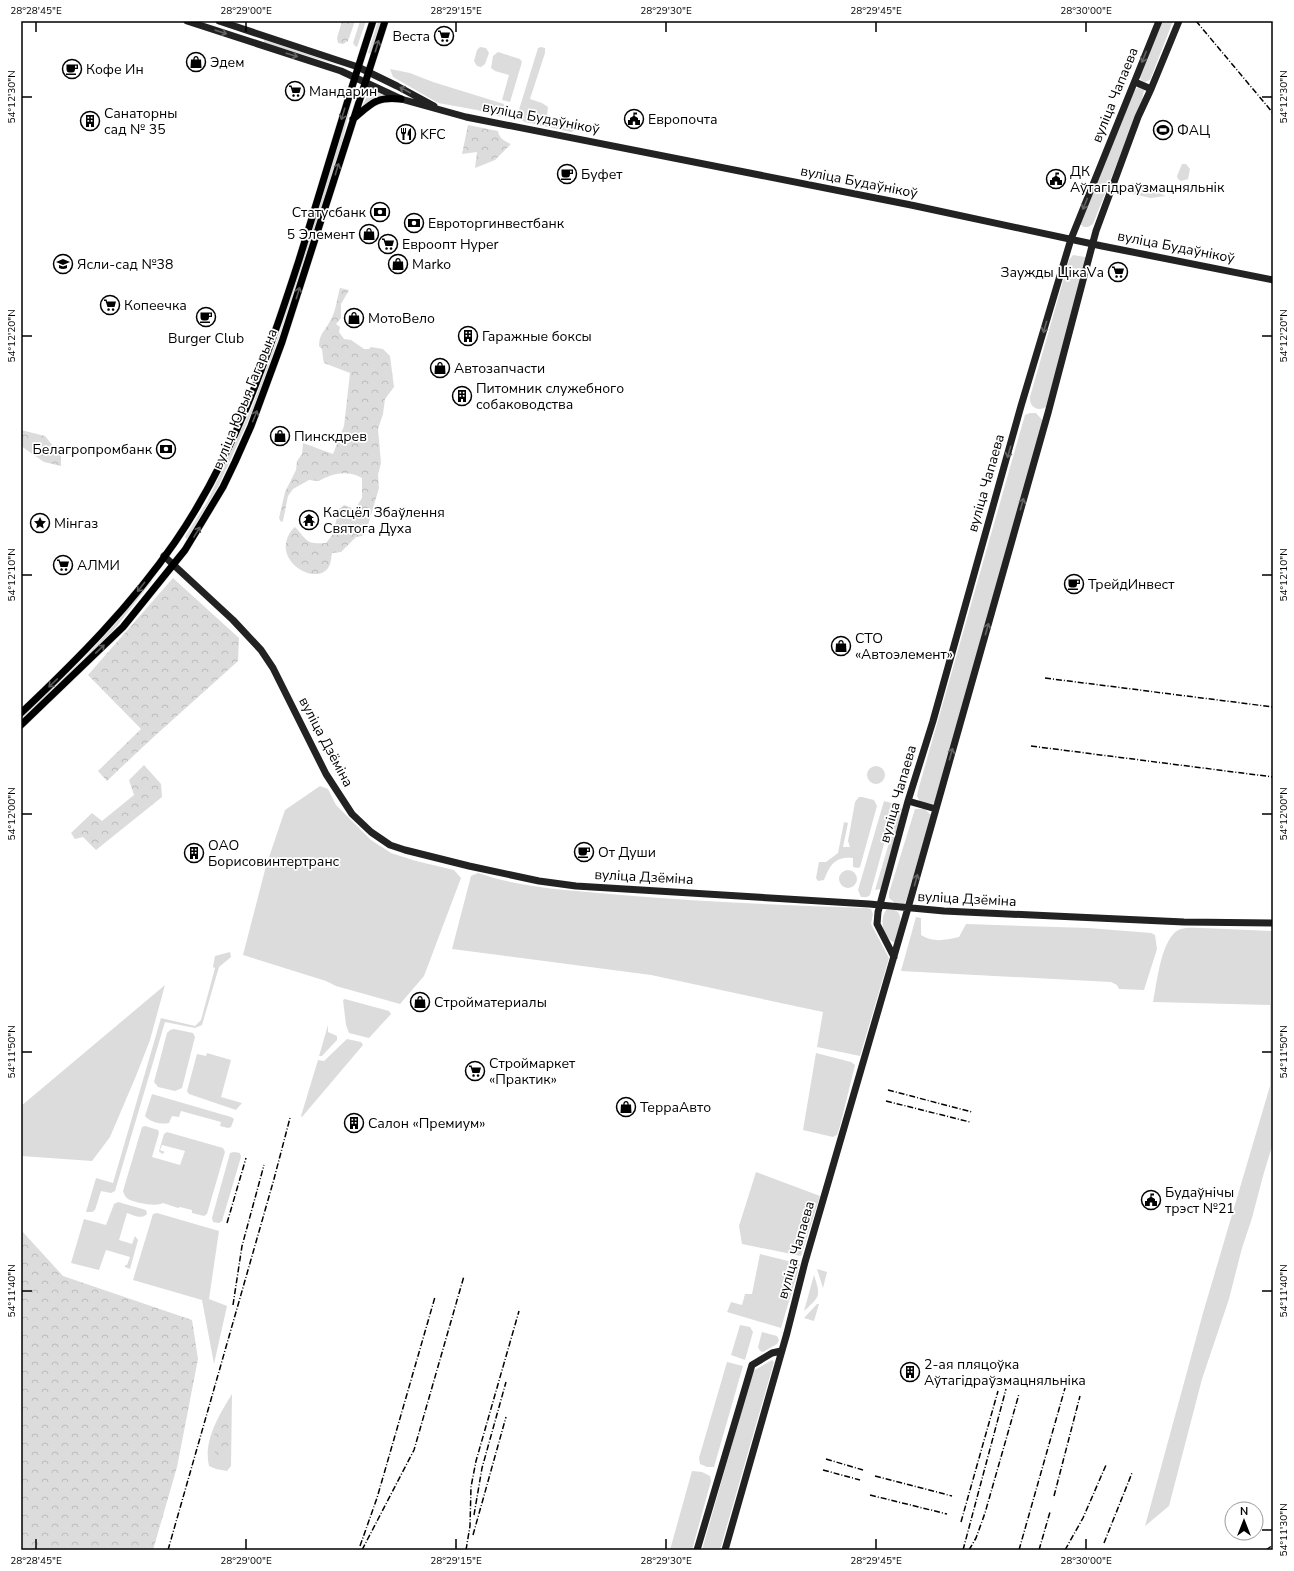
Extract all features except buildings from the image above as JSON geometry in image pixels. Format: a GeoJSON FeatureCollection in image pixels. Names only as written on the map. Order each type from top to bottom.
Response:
{"type":"FeatureCollection","features":[{"type":"Feature","properties":{"kind":"main road","name":"вуліца Будаўнікоў"},"geometry":{"type":"LineString","coordinates":[[187,21],[354,76],[401,99],[439,110],[1273,280]]}},
{"type":"Feature","properties":{"kind":"main road","name":"вуліца Будаўнікоў"},"geometry":{"type":"LineString","coordinates":[[219,21],[368,71],[439,110]]}},
{"type":"Feature","properties":{"kind":"main road","name":"вуліца Юрыя Гагарына"},"geometry":{"type":"LineString","coordinates":[[21,713],[99,637],[133,598],[186,525],[211,482],[236,433],[255,389],[286,301],[372,21]]}},
{"type":"Feature","properties":{"kind":"main road","name":"вуліца Юрыя Гагарына"},"geometry":{"type":"LineString","coordinates":[[21,725],[122,627],[186,550],[236,462],[259,406],[287,328],[384,21]]}},
{"type":"Feature","properties":{"kind":"main road","name":"вуліца Чапаева"},"geometry":{"type":"LineString","coordinates":[[894,958],[877,924],[880,905],[908,801],[933,721],[1022,406],[1071,240],[1159,21]]}},
{"type":"Feature","properties":{"kind":"main road","name":"вуліца Чапаева"},"geometry":{"type":"LineString","coordinates":[[726,1550],[787,1333],[805,1262],[894,958],[1048,413],[1092,243],[1138,117],[1152,89],[1179,21]]}},
{"type":"Feature","properties":{"kind":"main road"},"geometry":{"type":"LineString","coordinates":[[247,40],[248,31]]}},
{"type":"Feature","properties":{"kind":"main road"},"geometry":{"type":"LineString","coordinates":[[1135,82],[1152,89]]}},
{"type":"Feature","properties":{"kind":"main road"},"geometry":{"type":"LineString","coordinates":[[353,119],[374,101],[390,98],[401,99]]}},
{"type":"Feature","properties":{"kind":"main road","name":"вуліца Дзёміна"},"geometry":{"type":"LineString","coordinates":[[164,556],[233,620],[261,650],[273,668],[326,774],[352,814],[371,832],[390,845],[405,850],[539,881],[576,886],[880,905],[944,911],[1170,922],[1273,923]]}},
{"type":"Feature","properties":{"kind":"main road"},"geometry":{"type":"LineString","coordinates":[[908,801],[936,809]]}},
{"type":"Feature","properties":{"kind":"main road"},"geometry":{"type":"LineString","coordinates":[[697,1550],[752,1365],[772,1353],[781,1351]]}},
{"type":"Feature","properties":{"kind":"green space"},"geometry":{"type":"Polygon","coordinates":[[[342,21],[355,21],[348,41],[343,44],[338,43],[337,38],[342,21]]]}},
{"type":"Feature","properties":{"kind":"green space"},"geometry":{"type":"Polygon","coordinates":[[[360,21],[366,21],[357,47],[353,43],[360,21]]]}},
{"type":"Feature","properties":{"kind":"green space"},"geometry":{"type":"Polygon","coordinates":[[[378,21],[381,21],[371,54],[368,53],[378,21]]]}},
{"type":"Feature","properties":{"kind":"green space"},"geometry":{"type":"Polygon","coordinates":[[[1162,21],[1173,21],[1150,80],[1145,82],[1141,80],[1140,77],[1162,21]]]}},
{"type":"Feature","properties":{"kind":"green space"},"geometry":{"type":"Polygon","coordinates":[[[265,40],[345,67],[264,43],[265,40]]]}},
{"type":"Feature","properties":{"kind":"green space"},"geometry":{"type":"Polygon","coordinates":[[[480,47],[486,48],[489,53],[485,64],[481,67],[477,66],[474,61],[477,50],[480,47]]]}},
{"type":"Feature","properties":{"kind":"green space"},"geometry":{"type":"Polygon","coordinates":[[[538,48],[545,48],[545,53],[530,99],[542,103],[548,107],[547,116],[569,120],[575,124],[574,131],[571,132],[525,122],[521,120],[518,113],[538,48]]]}},
{"type":"Feature","properties":{"kind":"green space"},"geometry":{"type":"Polygon","coordinates":[[[498,52],[520,59],[522,62],[510,102],[502,100],[509,75],[495,71],[491,68],[493,56],[498,52]]]}},
{"type":"Feature","properties":{"kind":"green space"},"geometry":{"type":"Polygon","coordinates":[[[390,69],[410,73],[433,82],[504,104],[502,117],[477,110],[438,103],[393,77],[390,69]]]}},
{"type":"Feature","properties":{"kind":"green space"},"geometry":{"type":"Polygon","coordinates":[[[1138,87],[1144,90],[1142,100],[1093,224],[1088,227],[1084,227],[1080,224],[1135,90],[1138,87]]]}},
{"type":"Feature","properties":{"kind":"green space"},"geometry":{"type":"Polygon","coordinates":[[[370,89],[385,96],[364,106],[363,105],[370,89]]]}},
{"type":"Feature","properties":{"kind":"green space"},"geometry":{"type":"Polygon","coordinates":[[[352,96],[340,150],[281,331],[253,410],[218,487],[187,539],[185,537],[207,502],[251,409],[280,332],[352,96]]]}},
{"type":"Feature","properties":{"kind":"green space"},"geometry":{"type":"Polygon","coordinates":[[[468,125],[498,131],[499,136],[502,139],[511,144],[495,160],[475,168],[477,152],[462,154],[468,125]]]}},
{"type":"Feature","properties":{"kind":"green space"},"geometry":{"type":"Polygon","coordinates":[[[1182,164],[1186,164],[1190,169],[1188,179],[1181,181],[1177,176],[1182,164]]]}},
{"type":"Feature","properties":{"kind":"green space"},"geometry":{"type":"Polygon","coordinates":[[[1133,183],[1166,196],[1151,198],[1123,192],[1127,185],[1133,183]]]}},
{"type":"Feature","properties":{"kind":"green space"},"geometry":{"type":"Polygon","coordinates":[[[1073,255],[1085,257],[1086,260],[1046,407],[1037,409],[1031,403],[1030,397],[1069,260],[1073,255]]]}},
{"type":"Feature","properties":{"kind":"green space"},"geometry":{"type":"Polygon","coordinates":[[[340,288],[349,290],[341,304],[341,318],[336,324],[340,327],[339,332],[344,339],[351,340],[364,349],[369,349],[371,347],[383,349],[390,356],[394,387],[385,399],[383,414],[378,429],[381,463],[378,475],[379,488],[366,532],[362,536],[356,537],[341,552],[332,553],[328,568],[323,572],[316,574],[301,570],[289,559],[286,551],[288,536],[295,527],[308,541],[314,543],[326,543],[333,534],[339,509],[344,505],[355,509],[362,498],[362,478],[345,473],[335,474],[319,481],[309,480],[293,489],[288,496],[283,521],[281,522],[279,518],[285,492],[296,470],[297,461],[302,454],[303,443],[333,454],[344,426],[350,373],[324,363],[322,349],[319,346],[321,335],[334,313],[340,288]]]}},
{"type":"Feature","properties":{"kind":"green space"},"geometry":{"type":"Polygon","coordinates":[[[1036,413],[1043,421],[935,802],[932,804],[920,802],[917,796],[919,787],[1025,415],[1036,413]]]}},
{"type":"Feature","properties":{"kind":"green space"},"geometry":{"type":"Polygon","coordinates":[[[21,430],[45,436],[61,456],[61,466],[44,462],[21,446],[21,430]]]}},
{"type":"Feature","properties":{"kind":"green space"},"geometry":{"type":"Polygon","coordinates":[[[173,578],[239,638],[238,661],[107,781],[98,771],[141,729],[88,675],[173,578]]]}},
{"type":"Feature","properties":{"kind":"green space"},"geometry":{"type":"Polygon","coordinates":[[[151,580],[152,581],[117,626],[97,648],[21,719],[21,717],[83,659],[115,624],[151,580]]]}},
{"type":"Feature","properties":{"kind":"green space"},"geometry":{"type":"Polygon","coordinates":[[[144,765],[161,784],[162,797],[96,850],[83,837],[75,839],[71,833],[92,813],[102,821],[134,795],[129,780],[144,765]]]}},
{"type":"Feature","properties":{"kind":"green space"},"geometry":{"type":"Polygon","coordinates":[[[876,766],[882,769],[885,775],[882,781],[876,784],[870,781],[867,775],[870,769],[876,766]]]}},
{"type":"Feature","properties":{"kind":"green space"},"geometry":{"type":"Polygon","coordinates":[[[320,786],[328,789],[336,805],[371,840],[391,853],[416,861],[454,870],[461,878],[424,976],[400,1004],[336,986],[326,981],[243,955],[266,866],[285,810],[320,786]]]}},
{"type":"Feature","properties":{"kind":"green space"},"geometry":{"type":"Polygon","coordinates":[[[859,797],[874,800],[877,806],[860,867],[853,867],[853,858],[842,858],[837,860],[831,866],[824,880],[818,881],[816,878],[819,862],[826,862],[838,853],[844,822],[848,823],[843,847],[850,847],[848,841],[855,802],[859,797]]]}},
{"type":"Feature","properties":{"kind":"green space"},"geometry":{"type":"Polygon","coordinates":[[[884,801],[895,804],[870,895],[867,897],[861,897],[858,890],[884,801]]]}},
{"type":"Feature","properties":{"kind":"green space"},"geometry":{"type":"Polygon","coordinates":[[[900,806],[902,810],[881,889],[875,890],[900,806]]]}},
{"type":"Feature","properties":{"kind":"green space"},"geometry":{"type":"Polygon","coordinates":[[[915,809],[925,809],[931,815],[906,901],[904,904],[895,903],[889,898],[889,893],[915,809]]]}},
{"type":"Feature","properties":{"kind":"green space"},"geometry":{"type":"Polygon","coordinates":[[[848,870],[854,873],[857,879],[854,885],[848,888],[842,885],[839,879],[842,873],[848,870]]]}},
{"type":"Feature","properties":{"kind":"green space"},"geometry":{"type":"Polygon","coordinates":[[[478,873],[531,886],[621,895],[871,909],[873,914],[871,924],[889,958],[860,1056],[817,1047],[823,1012],[651,975],[452,949],[471,876],[478,873]]]}},
{"type":"Feature","properties":{"kind":"green space"},"geometry":{"type":"Polygon","coordinates":[[[886,910],[898,912],[900,916],[900,926],[895,943],[888,938],[883,929],[883,919],[886,910]]]}},
{"type":"Feature","properties":{"kind":"green space"},"geometry":{"type":"Polygon","coordinates":[[[916,917],[921,918],[921,935],[935,940],[959,937],[966,924],[1088,928],[1151,933],[1155,935],[1157,949],[1144,990],[1119,989],[1117,985],[1111,982],[901,971],[916,917]]]}},
{"type":"Feature","properties":{"kind":"green space"},"geometry":{"type":"Polygon","coordinates":[[[1202,928],[1273,931],[1273,1143],[1242,1248],[1229,1299],[1202,1379],[1169,1506],[1145,1526],[1203,1313],[1270,1086],[1270,1005],[1153,1002],[1161,961],[1169,940],[1174,933],[1181,929],[1202,928]]]}},
{"type":"Feature","properties":{"kind":"green space"},"geometry":{"type":"Polygon","coordinates":[[[230,952],[231,957],[219,967],[202,1025],[195,1028],[165,1022],[115,1191],[111,1193],[101,1191],[95,1210],[92,1212],[86,1212],[96,1178],[113,1183],[161,1018],[195,1026],[201,1020],[215,968],[213,967],[215,956],[230,952]]]}},
{"type":"Feature","properties":{"kind":"green space"},"geometry":{"type":"Polygon","coordinates":[[[165,985],[150,1040],[136,1076],[110,1137],[92,1161],[21,1156],[21,1106],[165,985]]]}},
{"type":"Feature","properties":{"kind":"green space"},"geometry":{"type":"Polygon","coordinates":[[[345,999],[389,1011],[391,1014],[369,1038],[349,1033],[346,1025],[343,1000],[345,999]]]}},
{"type":"Feature","properties":{"kind":"green space"},"geometry":{"type":"Polygon","coordinates":[[[328,1025],[328,1032],[337,1036],[337,1040],[322,1056],[319,1056],[328,1025]]]}},
{"type":"Feature","properties":{"kind":"green space"},"geometry":{"type":"Polygon","coordinates":[[[174,1029],[193,1033],[195,1037],[182,1088],[175,1091],[158,1087],[154,1082],[167,1033],[174,1029]]]}},
{"type":"Feature","properties":{"kind":"green space"},"geometry":{"type":"Polygon","coordinates":[[[347,1039],[361,1042],[363,1045],[302,1117],[301,1116],[318,1060],[324,1061],[347,1039]]]}},
{"type":"Feature","properties":{"kind":"green space"},"geometry":{"type":"Polygon","coordinates":[[[207,1053],[231,1060],[221,1097],[242,1103],[236,1110],[189,1094],[187,1091],[197,1054],[206,1056],[207,1053]]]}},
{"type":"Feature","properties":{"kind":"green space"},"geometry":{"type":"Polygon","coordinates":[[[816,1053],[851,1062],[855,1065],[840,1126],[837,1135],[833,1137],[803,1130],[816,1053]]]}},
{"type":"Feature","properties":{"kind":"green space"},"geometry":{"type":"Polygon","coordinates":[[[152,1094],[234,1119],[231,1127],[228,1128],[220,1126],[221,1122],[181,1111],[179,1117],[172,1116],[169,1123],[163,1124],[156,1122],[145,1116],[152,1094]]]}},
{"type":"Feature","properties":{"kind":"green space"},"geometry":{"type":"Polygon","coordinates":[[[145,1126],[158,1130],[159,1133],[152,1157],[180,1165],[185,1151],[162,1145],[160,1150],[165,1152],[162,1154],[159,1151],[164,1134],[167,1132],[223,1148],[225,1152],[207,1214],[204,1216],[192,1213],[192,1210],[180,1207],[178,1208],[163,1203],[151,1205],[141,1203],[128,1199],[125,1196],[123,1191],[142,1127],[145,1126]]]}},
{"type":"Feature","properties":{"kind":"green space"},"geometry":{"type":"Polygon","coordinates":[[[230,1153],[240,1153],[241,1157],[222,1221],[219,1223],[213,1222],[212,1218],[230,1153]]]}},
{"type":"Feature","properties":{"kind":"green space"},"geometry":{"type":"Polygon","coordinates":[[[756,1172],[820,1196],[801,1256],[742,1244],[739,1226],[756,1172]]]}},
{"type":"Feature","properties":{"kind":"green space"},"geometry":{"type":"Polygon","coordinates":[[[118,1202],[146,1210],[147,1214],[140,1217],[127,1213],[119,1240],[132,1244],[135,1236],[138,1240],[130,1269],[125,1267],[125,1265],[127,1265],[130,1257],[106,1250],[99,1270],[71,1263],[84,1219],[106,1225],[114,1204],[118,1202]]]}},
{"type":"Feature","properties":{"kind":"green space"},"geometry":{"type":"Polygon","coordinates":[[[157,1213],[219,1231],[209,1299],[227,1306],[214,1364],[202,1300],[133,1280],[153,1214],[157,1213]]]}},
{"type":"Feature","properties":{"kind":"green space"},"geometry":{"type":"Polygon","coordinates":[[[21,1230],[63,1276],[192,1320],[198,1359],[177,1467],[153,1550],[21,1550],[21,1230]]]}},
{"type":"Feature","properties":{"kind":"green space"},"geometry":{"type":"Polygon","coordinates":[[[760,1254],[800,1264],[781,1328],[727,1312],[731,1302],[742,1305],[745,1294],[752,1294],[760,1254]]]}},
{"type":"Feature","properties":{"kind":"green space"},"geometry":{"type":"Polygon","coordinates":[[[817,1269],[827,1272],[823,1288],[817,1269]]]}},
{"type":"Feature","properties":{"kind":"green space"},"geometry":{"type":"Polygon","coordinates":[[[814,1275],[818,1288],[818,1296],[804,1311],[814,1275]]]}},
{"type":"Feature","properties":{"kind":"green space"},"geometry":{"type":"Polygon","coordinates":[[[817,1304],[819,1304],[814,1321],[804,1318],[817,1304]]]}},
{"type":"Feature","properties":{"kind":"green space"},"geometry":{"type":"Polygon","coordinates":[[[740,1325],[750,1327],[753,1332],[745,1360],[731,1355],[740,1325]]]}},
{"type":"Feature","properties":{"kind":"green space"},"geometry":{"type":"Polygon","coordinates":[[[762,1332],[777,1336],[779,1340],[777,1344],[763,1352],[760,1351],[758,1347],[762,1332]]]}},
{"type":"Feature","properties":{"kind":"green space"},"geometry":{"type":"Polygon","coordinates":[[[772,1360],[774,1362],[720,1550],[702,1550],[753,1371],[772,1360]]]}},
{"type":"Feature","properties":{"kind":"green space"},"geometry":{"type":"Polygon","coordinates":[[[727,1362],[743,1366],[714,1467],[707,1467],[700,1464],[699,1458],[727,1362]]]}},
{"type":"Feature","properties":{"kind":"green space"},"geometry":{"type":"Polygon","coordinates":[[[232,1394],[231,1466],[227,1471],[209,1466],[208,1447],[217,1419],[232,1394]]]}},
{"type":"Feature","properties":{"kind":"green space"},"geometry":{"type":"Polygon","coordinates":[[[229,1415],[228,1458],[218,1460],[215,1455],[214,1435],[223,1418],[229,1415]]]}},
{"type":"Feature","properties":{"kind":"green space"},"geometry":{"type":"Polygon","coordinates":[[[692,1471],[702,1472],[710,1476],[711,1481],[692,1550],[670,1550],[692,1471]]]}},
{"type":"Feature","properties":{"kind":"railway"},"geometry":{"type":"LineString","coordinates":[[1196,21],[1273,113]]}},
{"type":"Feature","properties":{"kind":"railway"},"geometry":{"type":"LineString","coordinates":[[1045,678],[1273,707]]}},
{"type":"Feature","properties":{"kind":"railway"},"geometry":{"type":"LineString","coordinates":[[1031,746],[1273,777]]}},
{"type":"Feature","properties":{"kind":"railway"},"geometry":{"type":"LineString","coordinates":[[888,1090],[972,1112]]}},
{"type":"Feature","properties":{"kind":"railway"},"geometry":{"type":"LineString","coordinates":[[886,1101],[970,1122]]}},
{"type":"Feature","properties":{"kind":"railway"},"geometry":{"type":"LineString","coordinates":[[168,1550],[290,1118]]}},
{"type":"Feature","properties":{"kind":"railway"},"geometry":{"type":"LineString","coordinates":[[227,1223],[246,1158]]}},
{"type":"Feature","properties":{"kind":"railway"},"geometry":{"type":"LineString","coordinates":[[233,1305],[242,1246],[264,1165]]}},
{"type":"Feature","properties":{"kind":"railway"},"geometry":{"type":"LineString","coordinates":[[362,1550],[414,1450],[464,1276]]}},
{"type":"Feature","properties":{"kind":"railway"},"geometry":{"type":"LineString","coordinates":[[360,1546],[377,1498],[435,1297]]}},
{"type":"Feature","properties":{"kind":"railway"},"geometry":{"type":"LineString","coordinates":[[466,1550],[470,1526],[471,1487],[476,1461],[519,1311]]}},
{"type":"Feature","properties":{"kind":"railway"},"geometry":{"type":"LineString","coordinates":[[474,1515],[482,1468],[506,1382]]}},
{"type":"Feature","properties":{"kind":"railway"},"geometry":{"type":"LineString","coordinates":[[1019,1550],[1065,1388]]}},
{"type":"Feature","properties":{"kind":"railway"},"geometry":{"type":"LineString","coordinates":[[963,1550],[1006,1389]]}},
{"type":"Feature","properties":{"kind":"railway"},"geometry":{"type":"LineString","coordinates":[[961,1522],[998,1391]]}},
{"type":"Feature","properties":{"kind":"railway"},"geometry":{"type":"LineString","coordinates":[[969,1550],[976,1538],[985,1513],[1019,1394]]}},
{"type":"Feature","properties":{"kind":"railway"},"geometry":{"type":"LineString","coordinates":[[1054,1496],[1080,1396]]}},
{"type":"Feature","properties":{"kind":"railway"},"geometry":{"type":"LineString","coordinates":[[473,1535],[506,1417]]}},
{"type":"Feature","properties":{"kind":"railway"},"geometry":{"type":"LineString","coordinates":[[826,1459],[863,1470]]}},
{"type":"Feature","properties":{"kind":"railway"},"geometry":{"type":"LineString","coordinates":[[1065,1550],[1083,1518],[1106,1465]]}},
{"type":"Feature","properties":{"kind":"railway"},"geometry":{"type":"LineString","coordinates":[[823,1470],[860,1480]]}},
{"type":"Feature","properties":{"kind":"railway"},"geometry":{"type":"LineString","coordinates":[[1104,1543],[1132,1473]]}},
{"type":"Feature","properties":{"kind":"railway"},"geometry":{"type":"LineString","coordinates":[[875,1476],[952,1496]]}},
{"type":"Feature","properties":{"kind":"railway"},"geometry":{"type":"LineString","coordinates":[[870,1495],[947,1514]]}},
{"type":"Feature","properties":{"kind":"railway"},"geometry":{"type":"LineString","coordinates":[[1039,1550],[1050,1512]]}},
{"type":"Feature","properties":{"kind":"railway"},"geometry":{"type":"LineString","coordinates":[[1266,1550],[1273,1545]]}},
{"type":"Feature","properties":{"kind":"place","name":"Веста"},"geometry":{"type":"Point","coordinates":[444,36]}},
{"type":"Feature","properties":{"kind":"place","name":"Эдем"},"geometry":{"type":"Point","coordinates":[196,62]}},
{"type":"Feature","properties":{"kind":"place","name":"Кофе Ин"},"geometry":{"type":"Point","coordinates":[72,69]}},
{"type":"Feature","properties":{"kind":"place","name":"Мандарин"},"geometry":{"type":"Point","coordinates":[295,91]}},
{"type":"Feature","properties":{"kind":"place","name":"Европочта"},"geometry":{"type":"Point","coordinates":[634,119]}},
{"type":"Feature","properties":{"kind":"place","name":"Санаторны сад № 35"},"geometry":{"type":"Point","coordinates":[90,121]}},
{"type":"Feature","properties":{"kind":"place","name":"ФАЦ"},"geometry":{"type":"Point","coordinates":[1163,130]}},
{"type":"Feature","properties":{"kind":"place","name":"KFC"},"geometry":{"type":"Point","coordinates":[406,134]}},
{"type":"Feature","properties":{"kind":"place","name":"Буфет"},"geometry":{"type":"Point","coordinates":[567,174]}},
{"type":"Feature","properties":{"kind":"place","name":"ДК Аўтагідраўзмацняльнік"},"geometry":{"type":"Point","coordinates":[1056,179]}},
{"type":"Feature","properties":{"kind":"place","name":"Статусбанк"},"geometry":{"type":"Point","coordinates":[380,212]}},
{"type":"Feature","properties":{"kind":"place","name":"Евроторгинвестбанк"},"geometry":{"type":"Point","coordinates":[414,223]}},
{"type":"Feature","properties":{"kind":"place","name":"5 Элемент"},"geometry":{"type":"Point","coordinates":[369,234]}},
{"type":"Feature","properties":{"kind":"place","name":"Евроопт Hyper"},"geometry":{"type":"Point","coordinates":[388,244]}},
{"type":"Feature","properties":{"kind":"place","name":"Ясли-сад №38"},"geometry":{"type":"Point","coordinates":[63,264]}},
{"type":"Feature","properties":{"kind":"place","name":"Marko"},"geometry":{"type":"Point","coordinates":[398,264]}},
{"type":"Feature","properties":{"kind":"place","name":"Заужды ЦікаVа"},"geometry":{"type":"Point","coordinates":[1118,272]}},
{"type":"Feature","properties":{"kind":"place","name":"Копеечка"},"geometry":{"type":"Point","coordinates":[110,305]}},
{"type":"Feature","properties":{"kind":"place","name":"Burger Club"},"geometry":{"type":"Point","coordinates":[206,317]}},
{"type":"Feature","properties":{"kind":"place","name":"МотоВело"},"geometry":{"type":"Point","coordinates":[354,318]}},
{"type":"Feature","properties":{"kind":"place","name":"Гаражные боксы"},"geometry":{"type":"Point","coordinates":[468,336]}},
{"type":"Feature","properties":{"kind":"place","name":"Автозапчасти"},"geometry":{"type":"Point","coordinates":[440,368]}},
{"type":"Feature","properties":{"kind":"place","name":"Питомник служебного собаководства"},"geometry":{"type":"Point","coordinates":[462,396]}},
{"type":"Feature","properties":{"kind":"place","name":"Пинскдрев"},"geometry":{"type":"Point","coordinates":[280,436]}},
{"type":"Feature","properties":{"kind":"place","name":"Белагропромбанк"},"geometry":{"type":"Point","coordinates":[166,449]}},
{"type":"Feature","properties":{"kind":"place","name":"Касцёл Збаўлення Святога Духа"},"geometry":{"type":"Point","coordinates":[309,520]}},
{"type":"Feature","properties":{"kind":"place","name":"Мінгаз"},"geometry":{"type":"Point","coordinates":[40,523]}},
{"type":"Feature","properties":{"kind":"place","name":"АЛМИ"},"geometry":{"type":"Point","coordinates":[63,565]}},
{"type":"Feature","properties":{"kind":"place","name":"ТрейдИнвест"},"geometry":{"type":"Point","coordinates":[1074,584]}},
{"type":"Feature","properties":{"kind":"place","name":"СТО «Автоэлемент»"},"geometry":{"type":"Point","coordinates":[841,646]}},
{"type":"Feature","properties":{"kind":"place","name":"От Души"},"geometry":{"type":"Point","coordinates":[584,852]}},
{"type":"Feature","properties":{"kind":"place","name":"ОАО Борисовинтертранс"},"geometry":{"type":"Point","coordinates":[194,853]}},
{"type":"Feature","properties":{"kind":"place","name":"Стройматериалы"},"geometry":{"type":"Point","coordinates":[420,1002]}},
{"type":"Feature","properties":{"kind":"place","name":"Строймаркет «Практик»"},"geometry":{"type":"Point","coordinates":[475,1071]}},
{"type":"Feature","properties":{"kind":"place","name":"ТерраАвто"},"geometry":{"type":"Point","coordinates":[626,1107]}},
{"type":"Feature","properties":{"kind":"place","name":"Салон «Премиум»"},"geometry":{"type":"Point","coordinates":[354,1123]}},
{"type":"Feature","properties":{"kind":"place","name":"Будаўнічы трэст №21"},"geometry":{"type":"Point","coordinates":[1151,1200]}},
{"type":"Feature","properties":{"kind":"place","name":"2-ая пляцоўка Аўтагідраўзмацняльніка"},"geometry":{"type":"Point","coordinates":[910,1372]}}]}
